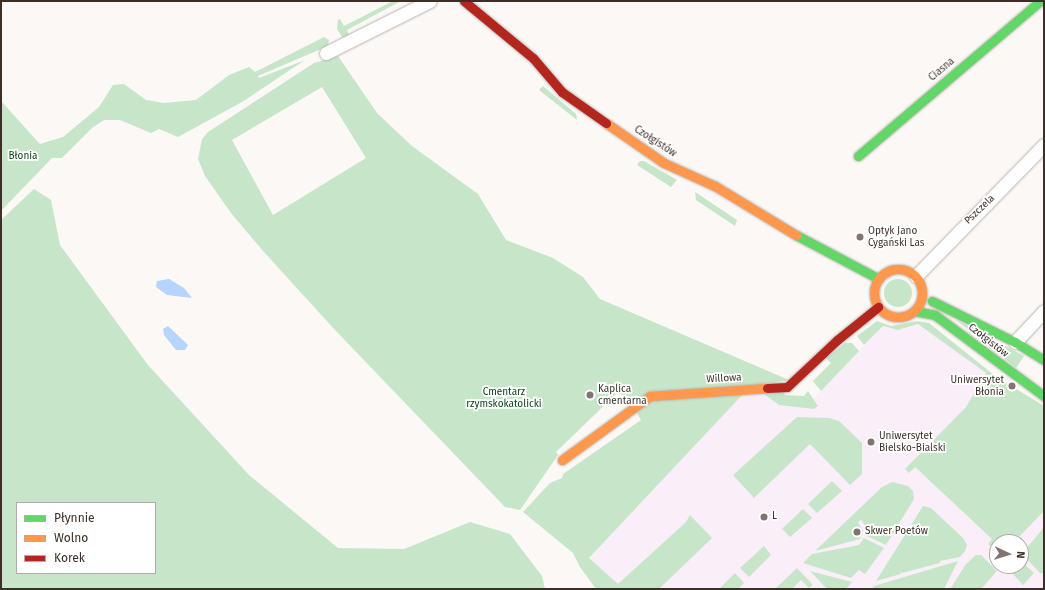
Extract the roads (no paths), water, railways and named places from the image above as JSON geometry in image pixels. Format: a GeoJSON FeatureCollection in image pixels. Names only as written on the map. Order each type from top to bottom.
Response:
{"type":"FeatureCollection","features":[{"type":"Feature","properties":{"kind":"street"},"geometry":{"type":"LineString","coordinates":[[326,53],[430,1]]}},
{"type":"Feature","properties":{"kind":"street","name":"Czołgistów"},"geometry":{"type":"LineString","coordinates":[[464,1],[533,58],[562,92],[640,147],[664,163],[715,186],[769,221],[879,279]]}},
{"type":"Feature","properties":{"kind":"street","name":"Ciasna"},"geometry":{"type":"LineString","coordinates":[[858,156],[1040,1]]}},
{"type":"Feature","properties":{"kind":"street","name":"Pszczela"},"geometry":{"type":"LineString","coordinates":[[916,276],[1044,145]]}},
{"type":"Feature","properties":{"kind":"street"},"geometry":{"type":"LineString","coordinates":[[895,269],[910,272],[916,276],[922,294],[915,311],[907,316],[894,317],[878,306],[874,293],[879,279],[895,269]]}},
{"type":"Feature","properties":{"kind":"street","name":"Czołgistów"},"geometry":{"type":"LineString","coordinates":[[922,294],[939,305],[1015,342],[1044,360]]}},
{"type":"Feature","properties":{"kind":"street","name":"Willowa"},"geometry":{"type":"LineString","coordinates":[[562,460],[650,396],[787,387],[837,340],[878,306]]}},
{"type":"Feature","properties":{"kind":"street","name":"Czołgistów"},"geometry":{"type":"LineString","coordinates":[[915,311],[934,316],[1044,396]]}},
{"type":"Feature","properties":{"kind":"street"},"geometry":{"type":"LineString","coordinates":[[1015,342],[1026,327],[1044,311]]}},
{"type":"Feature","properties":{"kind":"water"},"geometry":{"type":"Polygon","coordinates":[[[169,279],[184,288],[192,298],[167,295],[156,287],[157,281],[169,279]]]}},
{"type":"Feature","properties":{"kind":"water"},"geometry":{"type":"Polygon","coordinates":[[[168,326],[188,345],[185,350],[176,350],[164,335],[163,329],[168,326]]]}},
{"type":"Feature","properties":{"kind":"place","name":"Optyk Jano Cygański Las"},"geometry":{"type":"Point","coordinates":[860,237]}},
{"type":"Feature","properties":{"kind":"place","name":"Uniwersytet Błonia"},"geometry":{"type":"Point","coordinates":[1012,386]}},
{"type":"Feature","properties":{"kind":"place","name":"Kaplica cmentarna"},"geometry":{"type":"Point","coordinates":[590,395]}},
{"type":"Feature","properties":{"kind":"place","name":"Uniwersytet Bielsko-Bialski"},"geometry":{"type":"Point","coordinates":[871,442]}},
{"type":"Feature","properties":{"kind":"place","name":"L"},"geometry":{"type":"Point","coordinates":[764,517]}},
{"type":"Feature","properties":{"kind":"place","name":"Skwer Poetów"},"geometry":{"type":"Point","coordinates":[857,532]}},
{"type":"Feature","properties":{"kind":"park label","name":"Błonia"},"geometry":{"type":"Point","coordinates":[23,157]}},
{"type":"Feature","properties":{"kind":"park label","name":"Cmentarz rzymskokatolicki"},"geometry":{"type":"Point","coordinates":[504,398]}}]}
